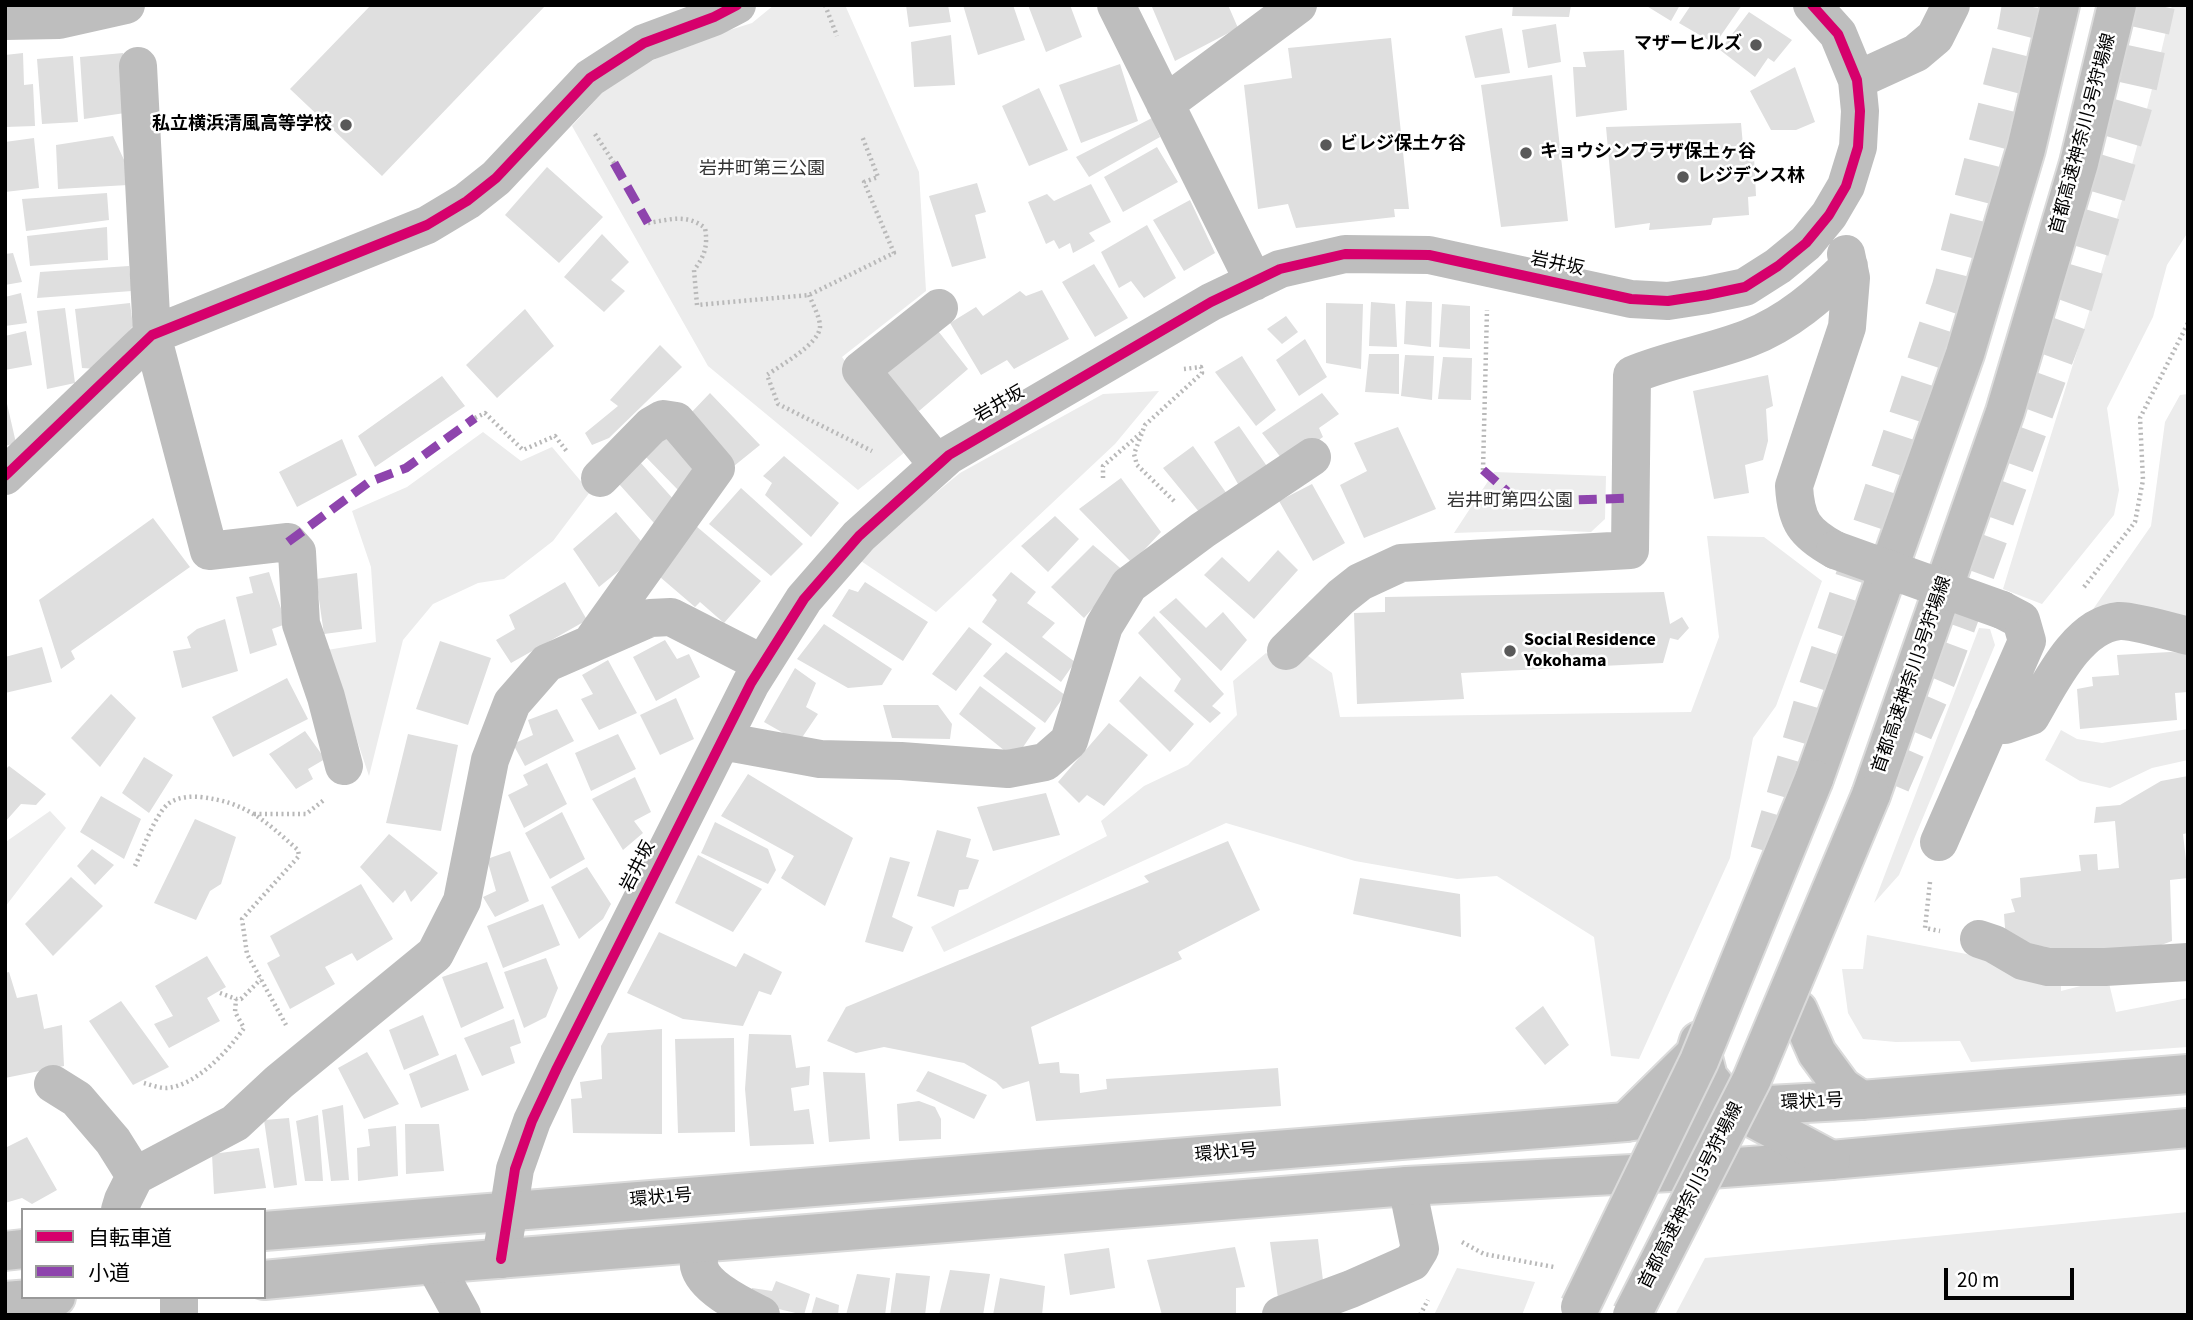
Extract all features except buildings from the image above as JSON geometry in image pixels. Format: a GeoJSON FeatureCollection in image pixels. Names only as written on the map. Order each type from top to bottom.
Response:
{"type":"FeatureCollection","features":[{"type":"Feature","properties":{"kind":"main road"},"geometry":{"type":"LineString","coordinates":[[5,476],[152,335],[427,225],[467,201],[496,178],[590,78],[644,43],[714,17],[737,5]]}},
{"type":"Feature","properties":{"kind":"main road"},"geometry":{"type":"LineString","coordinates":[[1116,5],[1254,282]]}},
{"type":"Feature","properties":{"kind":"main road"},"geometry":{"type":"LineString","coordinates":[[1165,104],[1298,5]]}},
{"type":"Feature","properties":{"kind":"main road"},"geometry":{"type":"LineString","coordinates":[[1812,5],[1838,34],[1859,96],[1935,37],[1951,5]]}},
{"type":"Feature","properties":{"kind":"main road"},"geometry":{"type":"LineString","coordinates":[[1578,1311],[1699,1061],[1815,779],[1965,354],[2026,149],[2060,5]]}},
{"type":"Feature","properties":{"kind":"main road","name":"首都高速神奈川3号狩場線"},"geometry":{"type":"LineString","coordinates":[[1632,1315],[1752,1079],[1871,794],[2005,412],[2079,163],[2118,5]]}},
{"type":"Feature","properties":{"kind":"main road"},"geometry":{"type":"LineString","coordinates":[[5,21],[59,20],[135,10]]}},
{"type":"Feature","properties":{"kind":"main road"},"geometry":{"type":"LineString","coordinates":[[138,66],[152,335],[209,551],[288,542],[297,552],[301,624],[326,697],[344,766]]}},
{"type":"Feature","properties":{"kind":"main road","name":"岩井坂"},"geometry":{"type":"LineString","coordinates":[[501,1259],[515,1169],[532,1121],[763,664],[804,599],[859,536],[949,455],[1212,302],[1280,269],[1345,254],[1429,255],[1631,299],[1668,301],[1745,287],[1806,243],[1829,215],[1846,186],[1858,147],[1859,96]]}},
{"type":"Feature","properties":{"kind":"main road"},"geometry":{"type":"LineString","coordinates":[[1829,215],[1843,239],[1851,278],[1847,327],[1794,486],[1795,507],[1804,528],[1835,550],[2002,610],[2021,620],[2027,641],[1940,842]]}},
{"type":"Feature","properties":{"kind":"main road"},"geometry":{"type":"LineString","coordinates":[[1286,651],[1360,582],[1401,563],[1630,550],[1632,375],[1658,364],[1751,337],[1822,294],[1849,266]]}},
{"type":"Feature","properties":{"kind":"main road"},"geometry":{"type":"LineString","coordinates":[[924,477],[861,370],[939,308]]}},
{"type":"Feature","properties":{"kind":"main road"},"geometry":{"type":"LineString","coordinates":[[591,643],[716,468],[676,421],[663,419],[651,425],[600,478]]}},
{"type":"Feature","properties":{"kind":"main road"},"geometry":{"type":"LineString","coordinates":[[722,741],[820,759],[901,761],[1008,769],[1045,762],[1069,741],[1104,626],[1129,585],[1203,530],[1312,457]]}},
{"type":"Feature","properties":{"kind":"main road"},"geometry":{"type":"LineString","coordinates":[[121,1208],[135,1175],[235,1123],[279,1082],[435,954],[461,901],[490,760],[512,703],[547,663],[650,618],[671,617],[763,664]]}},
{"type":"Feature","properties":{"kind":"main road"},"geometry":{"type":"LineString","coordinates":[[1993,718],[2005,724],[2031,716],[2064,660],[2095,628],[2120,621],[2188,636]]}},
{"type":"Feature","properties":{"kind":"main road"},"geometry":{"type":"LineString","coordinates":[[1626,1122],[1695,1054],[1762,874]]}},
{"type":"Feature","properties":{"kind":"main road"},"geometry":{"type":"LineString","coordinates":[[1670,1172],[1743,1098],[1774,1056],[1798,1010],[1837,908]]}},
{"type":"Feature","properties":{"kind":"main road"},"geometry":{"type":"LineString","coordinates":[[1979,939],[1994,944],[2022,961],[2048,967],[2188,962]]}},
{"type":"Feature","properties":{"kind":"main road"},"geometry":{"type":"LineString","coordinates":[[1798,1010],[1817,1053],[1842,1087],[1861,1100]]}},
{"type":"Feature","properties":{"kind":"main road"},"geometry":{"type":"LineString","coordinates":[[1699,1042],[1708,1077],[1732,1107],[1831,1160]]}},
{"type":"Feature","properties":{"kind":"main road","name":"環状1号"},"geometry":{"type":"LineString","coordinates":[[266,1231],[1626,1122],[1732,1107],[1861,1100],[2188,1074]]}},
{"type":"Feature","properties":{"kind":"main road"},"geometry":{"type":"LineString","coordinates":[[53,1084],[77,1099],[113,1141],[135,1175]]}},
{"type":"Feature","properties":{"kind":"main road"},"geometry":{"type":"LineString","coordinates":[[266,1280],[1407,1186],[1670,1172],[1831,1160],[2188,1128]]}},
{"type":"Feature","properties":{"kind":"main road"},"geometry":{"type":"LineString","coordinates":[[1281,1315],[1351,1289],[1412,1262],[1420,1249],[1407,1186]]}},
{"type":"Feature","properties":{"kind":"main road"},"geometry":{"type":"LineString","coordinates":[[702,1242],[699,1265],[706,1279],[723,1294],[761,1315]]}},
{"type":"Feature","properties":{"kind":"main road"},"geometry":{"type":"LineString","coordinates":[[434,1264],[462,1315]]}},
{"type":"Feature","properties":{"kind":"main road"},"geometry":{"type":"LineString","coordinates":[[5,1301],[30,1299]]}},
{"type":"Feature","properties":{"kind":"path"},"geometry":{"type":"LineString","coordinates":[[825,5],[837,36]]}},
{"type":"Feature","properties":{"kind":"path"},"geometry":{"type":"LineString","coordinates":[[648,223],[687,219],[696,221],[705,228],[708,243],[702,260],[694,270],[697,305],[809,295],[894,253],[864,183],[878,177],[862,136]]}},
{"type":"Feature","properties":{"kind":"path"},"geometry":{"type":"LineString","coordinates":[[1483,470],[1488,268]]}},
{"type":"Feature","properties":{"kind":"path"},"geometry":{"type":"LineString","coordinates":[[809,295],[819,318],[820,328],[816,340],[767,375],[778,404],[924,477]]}},
{"type":"Feature","properties":{"kind":"path"},"geometry":{"type":"LineString","coordinates":[[2080,592],[2135,522],[2143,480],[2140,418],[2188,323]]}},
{"type":"Feature","properties":{"kind":"path"},"geometry":{"type":"LineString","coordinates":[[1180,370],[1201,367],[1202,373],[1145,425],[1134,454],[1137,465],[1203,530]]}},
{"type":"Feature","properties":{"kind":"path"},"geometry":{"type":"LineString","coordinates":[[475,418],[485,413],[523,450]]}},
{"type":"Feature","properties":{"kind":"path"},"geometry":{"type":"LineString","coordinates":[[1103,478],[1103,466],[1142,433]]}},
{"type":"Feature","properties":{"kind":"path"},"geometry":{"type":"LineString","coordinates":[[254,814],[306,814],[327,797],[344,766]]}},
{"type":"Feature","properties":{"kind":"path"},"geometry":{"type":"LineString","coordinates":[[135,866],[153,825],[169,803],[188,796],[239,805],[263,819],[298,850],[299,856],[242,919],[247,954],[291,1034]]}},
{"type":"Feature","properties":{"kind":"path"},"geometry":{"type":"LineString","coordinates":[[1928,916],[1930,880]]}},
{"type":"Feature","properties":{"kind":"path"},"geometry":{"type":"LineString","coordinates":[[220,993],[241,999],[261,979]]}},
{"type":"Feature","properties":{"kind":"path"},"geometry":{"type":"LineString","coordinates":[[144,1083],[165,1088],[190,1081],[214,1061],[244,1028],[235,1013],[236,999]]}},
{"type":"Feature","properties":{"kind":"green space","name":"岩井町第三公園"},"geometry":{"type":"Polygon","coordinates":[[[774,5],[845,5],[919,172],[926,291],[842,357],[910,448],[858,490],[708,366],[572,126],[616,77],[695,41],[752,23],[774,5]]]}},
{"type":"Feature","properties":{"kind":"green space"},"geometry":{"type":"Polygon","coordinates":[[[2172,5],[2188,5],[2188,232],[2167,265],[2153,317],[2107,408],[2119,490],[2114,515],[2042,604],[2003,589],[2115,226],[2172,5]]]}},
{"type":"Feature","properties":{"kind":"green space"},"geometry":{"type":"Polygon","coordinates":[[[1159,391],[1115,444],[936,612],[861,561],[894,527],[960,473],[1103,394],[1159,391]]]}},
{"type":"Feature","properties":{"kind":"green space"},"geometry":{"type":"Polygon","coordinates":[[[2188,394],[2188,623],[2089,615],[2151,526],[2165,422],[2180,395],[2188,394]]]}},
{"type":"Feature","properties":{"kind":"green space"},"geometry":{"type":"Polygon","coordinates":[[[483,432],[521,461],[552,447],[590,492],[553,541],[504,579],[478,583],[433,604],[403,640],[369,776],[327,650],[376,642],[371,567],[352,511],[407,487],[483,432]]]}},
{"type":"Feature","properties":{"kind":"green space","name":"岩井町第四公園"},"geometry":{"type":"Polygon","coordinates":[[[1494,472],[1606,476],[1605,519],[1591,532],[1540,530],[1454,533],[1494,472]]]}},
{"type":"Feature","properties":{"kind":"green space"},"geometry":{"type":"Polygon","coordinates":[[[1707,536],[1764,537],[1822,581],[1776,706],[1753,738],[1730,858],[1639,1059],[1611,1056],[1594,937],[1497,876],[1457,879],[1355,861],[1226,823],[944,952],[931,927],[1107,836],[1101,821],[1144,786],[1188,765],[1237,715],[1233,681],[1266,653],[1288,669],[1304,653],[1332,673],[1340,717],[1691,712],[1719,637],[1707,536]]]}},
{"type":"Feature","properties":{"kind":"green space"},"geometry":{"type":"Polygon","coordinates":[[[1979,628],[1990,629],[1995,645],[1899,875],[1874,903],[1979,628]]]}},
{"type":"Feature","properties":{"kind":"green space"},"geometry":{"type":"Polygon","coordinates":[[[2188,729],[2188,760],[2152,768],[2110,788],[2080,781],[2045,760],[2061,730],[2077,739],[2102,743],[2188,729]]]}},
{"type":"Feature","properties":{"kind":"green space"},"geometry":{"type":"Polygon","coordinates":[[[50,811],[66,828],[5,907],[5,841],[50,811]]]}},
{"type":"Feature","properties":{"kind":"green space"},"geometry":{"type":"Polygon","coordinates":[[[1867,935],[1982,957],[2061,979],[2061,991],[2108,979],[2116,1012],[2188,998],[2188,1047],[1971,1062],[1960,1041],[1896,1042],[1863,1039],[1848,1013],[1842,969],[1863,969],[1867,935]]]}},
{"type":"Feature","properties":{"kind":"green space"},"geometry":{"type":"Polygon","coordinates":[[[2188,1212],[2188,1315],[1675,1315],[1705,1258],[2188,1212]]]}},
{"type":"Feature","properties":{"kind":"green space"},"geometry":{"type":"Polygon","coordinates":[[[1457,1268],[1535,1282],[1522,1315],[1434,1315],[1457,1268]]]}},
{"type":"Feature","properties":{"kind":"tunnel"},"geometry":{"type":"LineString","coordinates":[[1769,852],[1814,699],[1951,287],[2021,5]]}},
{"type":"Feature","properties":{"kind":"tunnel"},"geometry":{"type":"LineString","coordinates":[[1891,784],[1938,676],[2074,304],[2135,100],[2156,5]]}},
{"type":"Feature","properties":{"kind":"marked path"},"geometry":{"type":"LineString","coordinates":[[614,163],[648,223]]}},
{"type":"Feature","properties":{"kind":"marked path"},"geometry":{"type":"LineString","coordinates":[[288,542],[369,482],[406,468],[475,418]]}},
{"type":"Feature","properties":{"kind":"marked path"},"geometry":{"type":"LineString","coordinates":[[1483,470],[1519,502],[1631,498]]}},
{"type":"Feature","properties":{"kind":"cycle path"},"geometry":{"type":"LineString","coordinates":[[5,476],[152,335],[427,225],[467,201],[496,178],[590,78],[644,43],[714,17],[737,5]]}},
{"type":"Feature","properties":{"kind":"cycle path"},"geometry":{"type":"LineString","coordinates":[[501,1259],[515,1169],[532,1121],[557,1068],[751,683],[804,599],[859,536],[949,455],[1211,302],[1280,269],[1345,254],[1429,255],[1631,299],[1668,301],[1745,287],[1778,266],[1806,243],[1829,215],[1846,186],[1858,147],[1860,111],[1857,80],[1838,34],[1812,5]]}},
{"type":"Feature","properties":{"kind":"place","name":"マザーヒルズ"},"geometry":{"type":"Point","coordinates":[1756,45]}},
{"type":"Feature","properties":{"kind":"place","name":"私立横浜清風高等学校"},"geometry":{"type":"Point","coordinates":[346,125]}},
{"type":"Feature","properties":{"kind":"place","name":"ビレジ保土ケ谷"},"geometry":{"type":"Point","coordinates":[1326,145]}},
{"type":"Feature","properties":{"kind":"place","name":"キョウシンプラザ保土ヶ谷"},"geometry":{"type":"Point","coordinates":[1526,153]}},
{"type":"Feature","properties":{"kind":"place","name":"レジデンス林"},"geometry":{"type":"Point","coordinates":[1683,177]}},
{"type":"Feature","properties":{"kind":"place","name":"Social Residence Yokohama"},"geometry":{"type":"Point","coordinates":[1510,651]}}]}
